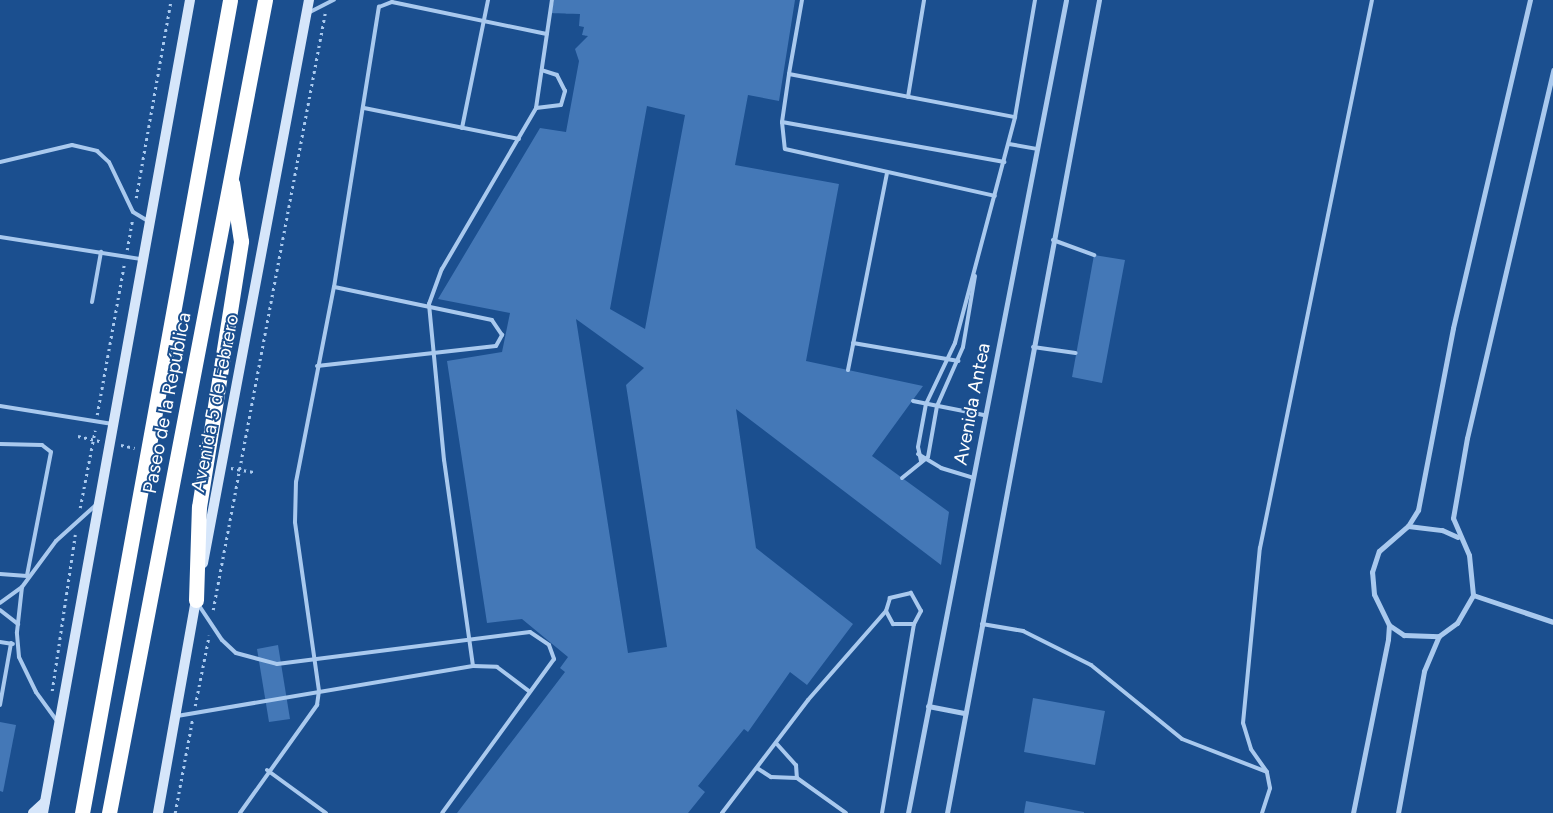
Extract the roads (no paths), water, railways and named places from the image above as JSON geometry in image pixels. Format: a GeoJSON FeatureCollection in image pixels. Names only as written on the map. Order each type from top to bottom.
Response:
{"type":"FeatureCollection","features":[{"type":"Feature","properties":{"kind":"highway","name":"Paseo de la República"},"geometry":{"type":"LineString","coordinates":[[82,813],[230,0]]}},
{"type":"Feature","properties":{"kind":"highway","name":"Paseo de la República"},"geometry":{"type":"LineString","coordinates":[[108,813],[265,0]]}},
{"type":"Feature","properties":{"kind":"highway"},"geometry":{"type":"LineString","coordinates":[[196,600],[199,507],[241,241],[231,182]]}},
{"type":"Feature","properties":{"kind":"main road"},"geometry":{"type":"LineString","coordinates":[[43,813],[100,501],[116,424],[190,0]]}},
{"type":"Feature","properties":{"kind":"main road","name":"Avenida 5 de Febrero"},"geometry":{"type":"LineString","coordinates":[[158,813],[174,717],[309,0]]}},
{"type":"Feature","properties":{"kind":"main road"},"geometry":{"type":"LineString","coordinates":[[33,813],[45,802]]}},
{"type":"Feature","properties":{"kind":"street","name":"Avenida Antea"},"geometry":{"type":"LineString","coordinates":[[908,813],[1066,0]]}},
{"type":"Feature","properties":{"kind":"street"},"geometry":{"type":"LineString","coordinates":[[947,813],[1099,0]]}},
{"type":"Feature","properties":{"kind":"street"},"geometry":{"type":"LineString","coordinates":[[1353,813],[1388,625],[1374,594],[1372,572],[1379,551],[1408,526],[1418,510],[1452,328],[1530,0]]}},
{"type":"Feature","properties":{"kind":"street"},"geometry":{"type":"LineString","coordinates":[[1398,813],[1424,671],[1439,636],[1457,623],[1474,595],[1469,555],[1458,537],[1453,518],[1467,438],[1553,70]]}},
{"type":"Feature","properties":{"kind":"street"},"geometry":{"type":"LineString","coordinates":[[1408,526],[1442,530],[1458,537]]}},
{"type":"Feature","properties":{"kind":"street"},"geometry":{"type":"LineString","coordinates":[[1474,595],[1553,622]]}},
{"type":"Feature","properties":{"kind":"street"},"geometry":{"type":"LineString","coordinates":[[1388,625],[1412,637],[1439,636]]}},
{"type":"Feature","properties":{"kind":"street"},"geometry":{"type":"LineString","coordinates":[[928,706],[966,713]]}},
{"type":"Feature","properties":{"kind":"lane"},"geometry":{"type":"LineString","coordinates":[[306,14],[334,0]]}},
{"type":"Feature","properties":{"kind":"lane"},"geometry":{"type":"LineString","coordinates":[[462,128],[488,0]]}},
{"type":"Feature","properties":{"kind":"lane"},"geometry":{"type":"LineString","coordinates":[[473,666],[432,355],[429,304],[442,269],[536,108],[552,0]]}},
{"type":"Feature","properties":{"kind":"lane"},"geometry":{"type":"LineString","coordinates":[[802,0],[782,122],[785,149],[793,154],[995,196]]}},
{"type":"Feature","properties":{"kind":"lane"},"geometry":{"type":"LineString","coordinates":[[908,97],[924,0]]}},
{"type":"Feature","properties":{"kind":"lane"},"geometry":{"type":"LineString","coordinates":[[902,478],[928,456],[937,406],[958,361],[975,276],[1015,117],[1035,0]]}},
{"type":"Feature","properties":{"kind":"lane"},"geometry":{"type":"LineString","coordinates":[[1262,813],[1270,788],[1267,772],[1251,749],[1243,723],[1260,548],[1372,0]]}},
{"type":"Feature","properties":{"kind":"lane"},"geometry":{"type":"LineString","coordinates":[[240,813],[267,770],[311,718],[319,691],[295,522],[298,466],[334,287],[379,7],[392,2],[547,34]]}},
{"type":"Feature","properties":{"kind":"lane"},"geometry":{"type":"LineString","coordinates":[[536,108],[561,105],[565,91],[557,75],[542,70]]}},
{"type":"Feature","properties":{"kind":"lane"},"geometry":{"type":"LineString","coordinates":[[789,74],[1015,117]]}},
{"type":"Feature","properties":{"kind":"lane"},"geometry":{"type":"LineString","coordinates":[[364,108],[519,138]]}},
{"type":"Feature","properties":{"kind":"lane"},"geometry":{"type":"LineString","coordinates":[[782,122],[1004,162]]}},
{"type":"Feature","properties":{"kind":"lane"},"geometry":{"type":"LineString","coordinates":[[1009,144],[1037,149]]}},
{"type":"Feature","properties":{"kind":"lane"},"geometry":{"type":"LineString","coordinates":[[0,162],[72,145],[97,151],[109,162],[133,212],[150,222]]}},
{"type":"Feature","properties":{"kind":"lane"},"geometry":{"type":"LineString","coordinates":[[848,370],[887,173]]}},
{"type":"Feature","properties":{"kind":"lane"},"geometry":{"type":"LineString","coordinates":[[0,237],[144,260]]}},
{"type":"Feature","properties":{"kind":"lane"},"geometry":{"type":"LineString","coordinates":[[1053,240],[1094,255]]}},
{"type":"Feature","properties":{"kind":"lane"},"geometry":{"type":"LineString","coordinates":[[92,302],[101,252]]}},
{"type":"Feature","properties":{"kind":"lane"},"geometry":{"type":"LineString","coordinates":[[921,461],[918,454],[926,404],[947,359],[975,276]]}},
{"type":"Feature","properties":{"kind":"lane"},"geometry":{"type":"LineString","coordinates":[[317,366],[432,355],[496,346],[502,335],[492,320],[429,304],[334,287]]}},
{"type":"Feature","properties":{"kind":"lane"},"geometry":{"type":"LineString","coordinates":[[854,342],[958,361]]}},
{"type":"Feature","properties":{"kind":"lane"},"geometry":{"type":"LineString","coordinates":[[1033,347],[1076,354]]}},
{"type":"Feature","properties":{"kind":"lane"},"geometry":{"type":"LineString","coordinates":[[913,401],[984,415]]}},
{"type":"Feature","properties":{"kind":"lane"},"geometry":{"type":"LineString","coordinates":[[0,406],[116,424]]}},
{"type":"Feature","properties":{"kind":"lane"},"geometry":{"type":"LineString","coordinates":[[0,444],[42,445],[51,452],[27,576],[22,587],[17,644],[48,712],[60,724]]}},
{"type":"Feature","properties":{"kind":"lane"},"geometry":{"type":"LineString","coordinates":[[918,454],[928,456],[941,468],[973,478]]}},
{"type":"Feature","properties":{"kind":"lane"},"geometry":{"type":"LineString","coordinates":[[27,576],[77,520],[100,501]]}},
{"type":"Feature","properties":{"kind":"lane"},"geometry":{"type":"LineString","coordinates":[[0,574],[27,576]]}},
{"type":"Feature","properties":{"kind":"lane"},"geometry":{"type":"LineString","coordinates":[[0,603],[22,587]]}},
{"type":"Feature","properties":{"kind":"lane"},"geometry":{"type":"LineString","coordinates":[[722,813],[776,743],[886,611],[890,598],[910,593],[921,611],[914,624],[882,813]]}},
{"type":"Feature","properties":{"kind":"lane"},"geometry":{"type":"LineString","coordinates":[[196,600],[211,624],[236,653],[277,664],[316,662],[469,638],[530,632],[549,645],[554,659],[442,813]]}},
{"type":"Feature","properties":{"kind":"lane"},"geometry":{"type":"LineString","coordinates":[[0,610],[18,624]]}},
{"type":"Feature","properties":{"kind":"lane"},"geometry":{"type":"LineString","coordinates":[[886,611],[893,624],[914,624]]}},
{"type":"Feature","properties":{"kind":"lane"},"geometry":{"type":"LineString","coordinates":[[982,624],[1023,631],[1091,665],[1182,739],[1267,772]]}},
{"type":"Feature","properties":{"kind":"lane"},"geometry":{"type":"LineString","coordinates":[[0,642],[17,644]]}},
{"type":"Feature","properties":{"kind":"lane"},"geometry":{"type":"LineString","coordinates":[[0,705],[11,644]]}},
{"type":"Feature","properties":{"kind":"lane"},"geometry":{"type":"LineString","coordinates":[[174,717],[473,666],[497,667],[529,691]]}},
{"type":"Feature","properties":{"kind":"lane"},"geometry":{"type":"LineString","coordinates":[[776,743],[796,765],[797,778]]}},
{"type":"Feature","properties":{"kind":"lane"},"geometry":{"type":"LineString","coordinates":[[757,768],[771,777],[797,778],[846,813]]}},
{"type":"Feature","properties":{"kind":"lane"},"geometry":{"type":"LineString","coordinates":[[267,770],[326,813]]}}]}
